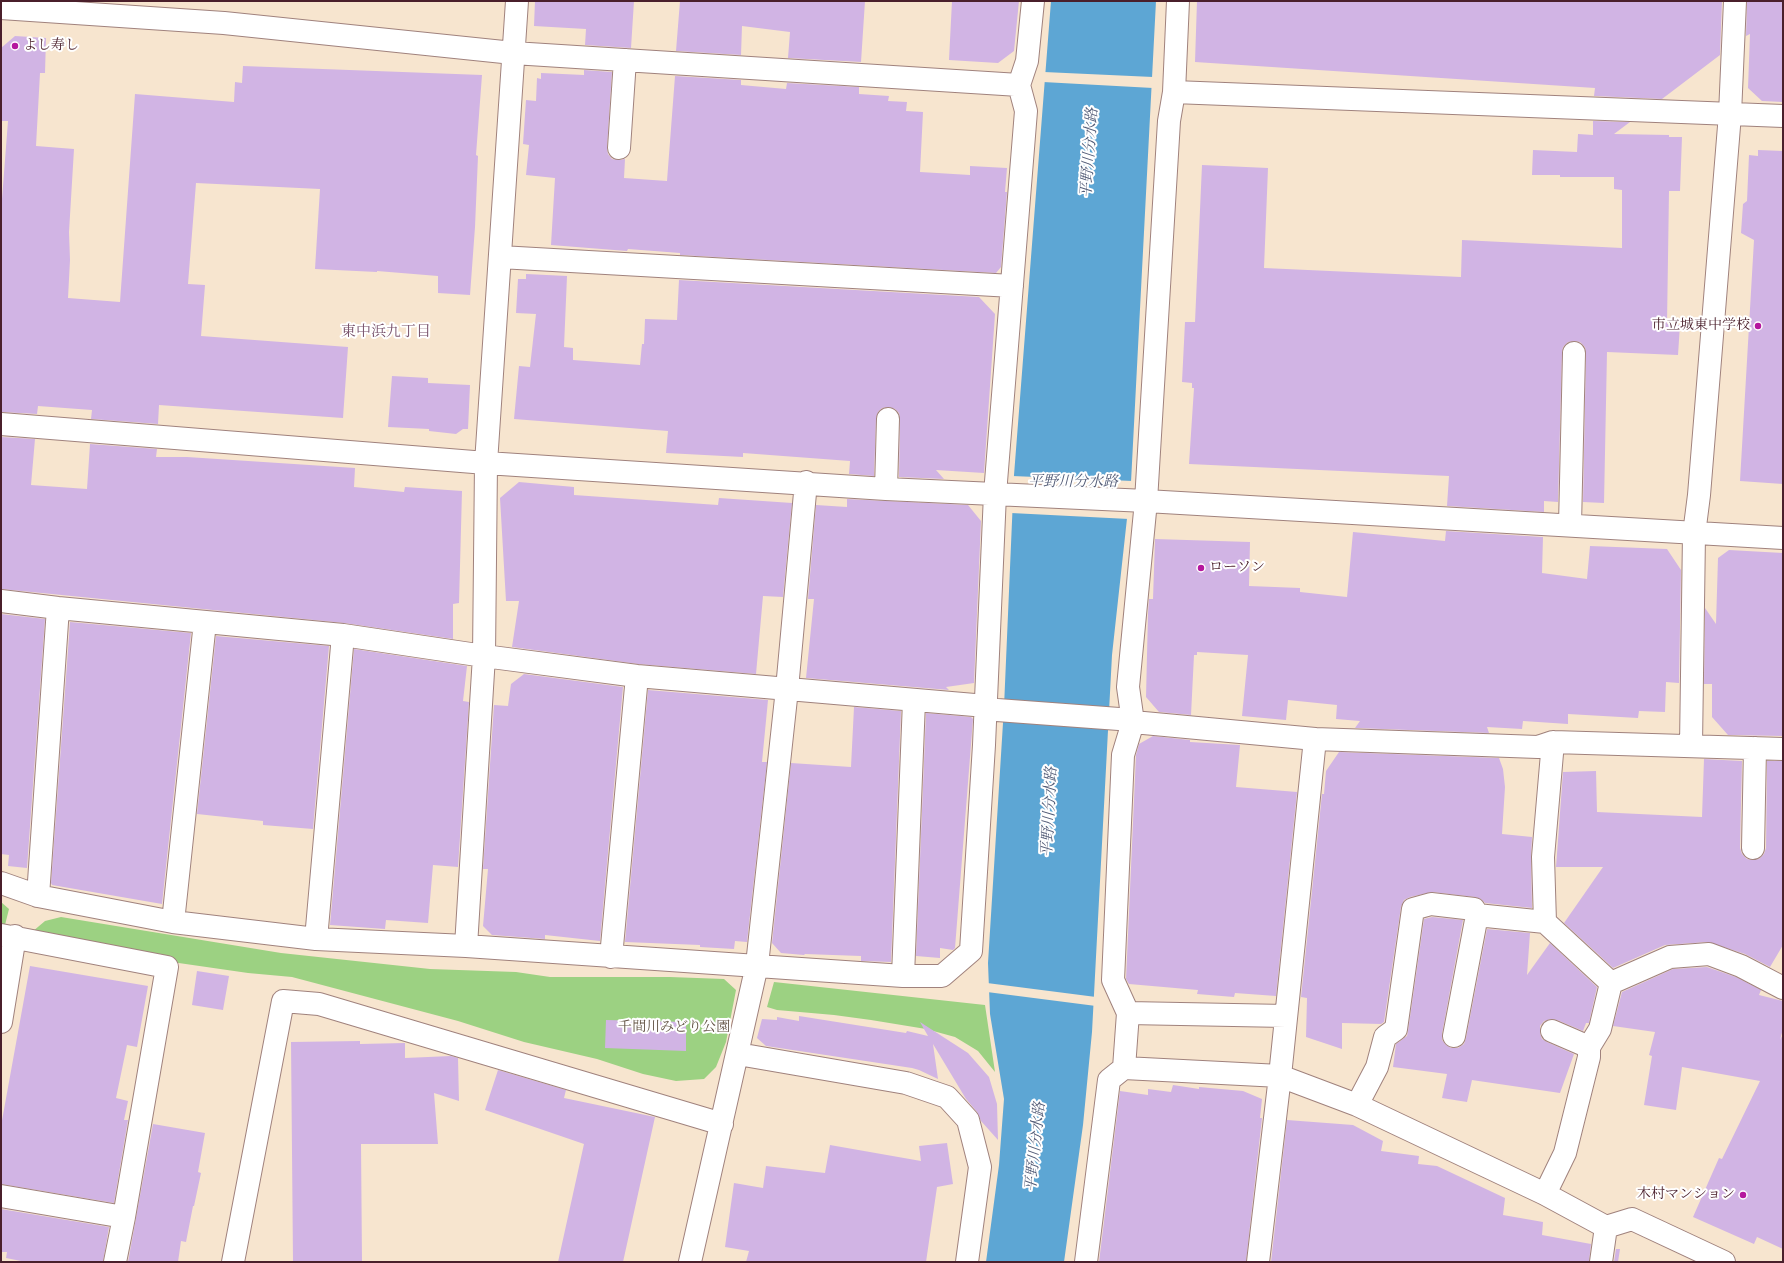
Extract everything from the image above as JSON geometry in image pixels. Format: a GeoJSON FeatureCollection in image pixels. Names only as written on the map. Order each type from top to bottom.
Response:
{"type":"FeatureCollection","features":[{"type":"Feature","properties":{"kind":"street"},"geometry":{"type":"LineString","coordinates":[[466,946],[484,656],[486,463],[517,1]]}},
{"type":"Feature","properties":{"kind":"street"},"geometry":{"type":"LineString","coordinates":[[1,883],[38,896],[173,922],[316,939],[466,946],[903,976],[942,976],[972,952],[991,708],[1012,286],[1026,111],[1019,85],[1027,61],[1033,1]]}},
{"type":"Feature","properties":{"kind":"street"},"geometry":{"type":"LineString","coordinates":[[1124,1068],[1128,1013],[1113,980],[1123,755],[1140,501],[1169,121],[1174,92],[1178,1]]}},
{"type":"Feature","properties":{"kind":"street"},"geometry":{"type":"LineString","coordinates":[[1691,745],[1694,534],[1699,495],[1730,114],[1735,1]]}},
{"type":"Feature","properties":{"kind":"street"},"geometry":{"type":"LineString","coordinates":[[1,8],[224,23],[513,53],[1019,85]]}},
{"type":"Feature","properties":{"kind":"street"},"geometry":{"type":"LineString","coordinates":[[619,148],[625,60]]}},
{"type":"Feature","properties":{"kind":"street"},"geometry":{"type":"LineString","coordinates":[[1174,92],[1783,116]]}},
{"type":"Feature","properties":{"kind":"street"},"geometry":{"type":"LineString","coordinates":[[500,257],[1012,286]]}},
{"type":"Feature","properties":{"kind":"street"},"geometry":{"type":"LineString","coordinates":[[1570,526],[1574,353]]}},
{"type":"Feature","properties":{"kind":"street"},"geometry":{"type":"LineString","coordinates":[[886,489],[888,419]]}},
{"type":"Feature","properties":{"kind":"street"},"geometry":{"type":"LineString","coordinates":[[1,424],[486,463],[806,482],[886,489],[1140,501],[1783,538]]}},
{"type":"Feature","properties":{"kind":"street"},"geometry":{"type":"LineString","coordinates":[[690,1262],[757,965],[787,689],[806,482]]}},
{"type":"Feature","properties":{"kind":"street"},"geometry":{"type":"LineString","coordinates":[[1,600],[58,608],[343,635],[484,656],[637,676],[1315,739],[1538,747],[1553,742],[1783,749]]}},
{"type":"Feature","properties":{"kind":"street"},"geometry":{"type":"LineString","coordinates":[[38,896],[58,608]]}},
{"type":"Feature","properties":{"kind":"street"},"geometry":{"type":"LineString","coordinates":[[173,922],[205,622]]}},
{"type":"Feature","properties":{"kind":"street"},"geometry":{"type":"LineString","coordinates":[[316,939],[343,635]]}},
{"type":"Feature","properties":{"kind":"street"},"geometry":{"type":"LineString","coordinates":[[611,957],[637,676]]}},
{"type":"Feature","properties":{"kind":"street"},"geometry":{"type":"LineString","coordinates":[[903,976],[914,701]]}},
{"type":"Feature","properties":{"kind":"street"},"geometry":{"type":"LineString","coordinates":[[1258,1262],[1280,1076],[1315,739]]}},
{"type":"Feature","properties":{"kind":"street"},"geometry":{"type":"LineString","coordinates":[[1545,922],[1543,858],[1553,742]]}},
{"type":"Feature","properties":{"kind":"street"},"geometry":{"type":"LineString","coordinates":[[1753,848],[1755,748]]}},
{"type":"Feature","properties":{"kind":"street"},"geometry":{"type":"LineString","coordinates":[[1357,1105],[1377,1067],[1385,1037],[1396,1029],[1413,909],[1431,904],[1474,908],[1477,915],[1454,1036]]}},
{"type":"Feature","properties":{"kind":"street"},"geometry":{"type":"LineString","coordinates":[[1477,915],[1545,922],[1611,983]]}},
{"type":"Feature","properties":{"kind":"street"},"geometry":{"type":"LineString","coordinates":[[1,1022],[8,936],[167,967],[115,1262]]}},
{"type":"Feature","properties":{"kind":"street"},"geometry":{"type":"LineString","coordinates":[[1611,983],[1670,957],[1709,954],[1741,966],[1783,988]]}},
{"type":"Feature","properties":{"kind":"street"},"geometry":{"type":"LineString","coordinates":[[1545,1194],[1565,1153],[1589,1057],[1589,1046],[1600,1029],[1611,983]]}},
{"type":"Feature","properties":{"kind":"street"},"geometry":{"type":"LineString","coordinates":[[232,1262],[283,1000],[318,1004],[722,1124]]}},
{"type":"Feature","properties":{"kind":"street"},"geometry":{"type":"LineString","coordinates":[[1128,1013],[1286,1016]]}},
{"type":"Feature","properties":{"kind":"street"},"geometry":{"type":"LineString","coordinates":[[1552,1031],[1589,1046]]}},
{"type":"Feature","properties":{"kind":"street"},"geometry":{"type":"LineString","coordinates":[[738,1054],[906,1083],[947,1097],[968,1120],[980,1167],[967,1262]]}},
{"type":"Feature","properties":{"kind":"street"},"geometry":{"type":"LineString","coordinates":[[1086,1262],[1109,1080],[1124,1068],[1280,1076],[1357,1105],[1545,1194],[1606,1227],[1632,1219],[1724,1262]]}},
{"type":"Feature","properties":{"kind":"street"},"geometry":{"type":"LineString","coordinates":[[1,1196],[124,1217]]}},
{"type":"Feature","properties":{"kind":"street"},"geometry":{"type":"LineString","coordinates":[[1601,1262],[1606,1227]]}},
{"type":"Feature","properties":{"kind":"green space"},"geometry":{"type":"Polygon","coordinates":[[[1,902],[9,909],[5,925],[1,927],[1,902]]]}},
{"type":"Feature","properties":{"kind":"green space","name":"千間川みどり公園"},"geometry":{"type":"Polygon","coordinates":[[[61,917],[281,953],[430,969],[516,972],[550,977],[670,977],[724,979],[736,990],[726,1042],[716,1067],[704,1079],[676,1081],[643,1074],[597,1059],[524,1042],[458,1021],[292,977],[248,973],[151,959],[32,932],[45,921],[61,917]]]}},
{"type":"Feature","properties":{"kind":"green space"},"geometry":{"type":"Polygon","coordinates":[[[774,982],[985,1005],[995,1072],[978,1051],[955,1037],[926,1029],[871,1020],[777,1010],[767,1007],[774,982]]]}},
{"type":"Feature","properties":{"kind":"water","name":"平野川分水路"},"geometry":{"type":"Polygon","coordinates":[[[1051,1],[1156,1],[1131,482],[1112,655],[1092,1032],[1083,1125],[1064,1262],[986,1262],[999,1165],[1004,1099],[990,1014],[988,963],[1004,707],[1014,475],[1051,1]]]}},
{"type":"Feature","properties":{"kind":"pier"},"geometry":{"type":"Polygon","coordinates":[[[1044,72],[1153,77],[1153,88],[1043,82],[1044,72]]]}},
{"type":"Feature","properties":{"kind":"pier"},"geometry":{"type":"Polygon","coordinates":[[[1012,476],[1133,481],[1129,519],[1011,513],[1012,476]]]}},
{"type":"Feature","properties":{"kind":"pier"},"geometry":{"type":"Polygon","coordinates":[[[987,983],[1096,997],[1096,1006],[987,992],[987,983]]]}},
{"type":"Feature","properties":{"kind":"building"},"geometry":{"type":"Polygon","coordinates":[[[535,1],[634,1],[631,48],[585,45],[586,29],[534,26],[535,1]]]}},
{"type":"Feature","properties":{"kind":"building"},"geometry":{"type":"Polygon","coordinates":[[[680,1],[865,1],[861,62],[788,58],[790,32],[742,26],[741,55],[676,51],[680,1]]]}},
{"type":"Feature","properties":{"kind":"building"},"geometry":{"type":"Polygon","coordinates":[[[952,1],[1019,1],[1014,51],[998,63],[949,60],[952,1]]]}},
{"type":"Feature","properties":{"kind":"building"},"geometry":{"type":"Polygon","coordinates":[[[1197,1],[1722,1],[1720,55],[1662,99],[1594,96],[1595,88],[1195,62],[1197,1]]]}},
{"type":"Feature","properties":{"kind":"building"},"geometry":{"type":"Polygon","coordinates":[[[1747,1],[1783,1],[1783,102],[1762,101],[1748,88],[1750,34],[1746,36],[1747,1]]]}},
{"type":"Feature","properties":{"kind":"building"},"geometry":{"type":"Polygon","coordinates":[[[15,36],[46,38],[45,73],[40,73],[36,146],[74,149],[69,232],[70,260],[68,298],[120,302],[135,94],[234,102],[235,82],[242,83],[243,66],[482,75],[476,155],[478,156],[475,227],[470,295],[438,293],[438,276],[377,271],[315,269],[320,189],[196,183],[188,284],[205,285],[201,336],[348,347],[343,418],[159,405],[158,424],[91,419],[92,410],[38,406],[37,414],[1,412],[1,212],[8,121],[1,121],[1,48],[15,36]]]}},
{"type":"Feature","properties":{"kind":"building"},"geometry":{"type":"Polygon","coordinates":[[[584,70],[612,72],[607,148],[608,154],[612,159],[625,159],[624,178],[667,181],[675,76],[741,80],[741,85],[786,89],[787,83],[859,87],[859,94],[889,96],[888,101],[907,102],[906,111],[923,112],[920,172],[970,175],[970,166],[1007,168],[1005,192],[1007,192],[1001,267],[996,273],[680,255],[680,253],[628,249],[627,251],[551,245],[555,178],[526,175],[529,145],[523,144],[526,100],[536,101],[537,78],[541,79],[541,73],[584,75],[584,70]]]}},
{"type":"Feature","properties":{"kind":"building"},"geometry":{"type":"Polygon","coordinates":[[[1593,121],[1630,122],[1614,134],[1669,135],[1669,137],[1682,137],[1680,191],[1669,191],[1667,324],[1680,325],[1678,355],[1607,352],[1604,503],[1583,502],[1586,353],[1585,347],[1580,342],[1575,341],[1568,342],[1563,347],[1562,353],[1558,502],[1544,501],[1544,512],[1447,506],[1449,476],[1189,464],[1194,388],[1192,388],[1192,383],[1182,382],[1185,322],[1195,322],[1202,165],[1268,168],[1264,268],[1461,277],[1462,240],[1622,248],[1622,190],[1614,189],[1614,177],[1560,177],[1560,175],[1532,175],[1533,150],[1577,152],[1578,134],[1593,135],[1593,121]]]}},
{"type":"Feature","properties":{"kind":"building","name":"市立城東中学校"},"geometry":{"type":"Polygon","coordinates":[[[1758,150],[1783,151],[1783,484],[1740,481],[1754,240],[1741,233],[1743,204],[1747,201],[1749,155],[1758,156],[1758,150]]]}},
{"type":"Feature","properties":{"kind":"building"},"geometry":{"type":"Polygon","coordinates":[[[526,274],[567,276],[564,347],[573,348],[573,360],[640,365],[642,344],[644,344],[645,319],[677,320],[679,280],[979,297],[995,314],[984,473],[936,470],[944,479],[899,477],[900,419],[899,413],[895,409],[889,407],[882,408],[878,412],[876,418],[874,476],[849,474],[850,461],[743,453],[743,457],[666,453],[668,431],[514,419],[519,366],[530,367],[536,314],[516,313],[518,279],[526,279],[526,274]]]}},
{"type":"Feature","properties":{"kind":"building"},"geometry":{"type":"Polygon","coordinates":[[[392,376],[428,378],[428,383],[470,385],[468,429],[463,429],[456,434],[429,431],[429,429],[388,427],[392,376]]]}},
{"type":"Feature","properties":{"kind":"building"},"geometry":{"type":"Polygon","coordinates":[[[1,437],[35,439],[31,485],[87,489],[90,444],[157,449],[156,457],[187,457],[355,468],[354,487],[404,492],[405,487],[462,491],[459,603],[453,604],[453,639],[344,623],[1,589],[1,437]]]}},
{"type":"Feature","properties":{"kind":"building"},"geometry":{"type":"Polygon","coordinates":[[[519,482],[574,487],[574,495],[718,505],[719,498],[792,503],[783,597],[763,596],[756,674],[638,664],[512,647],[519,601],[506,601],[500,498],[519,482]]]}},
{"type":"Feature","properties":{"kind":"building"},"geometry":{"type":"Polygon","coordinates":[[[847,499],[968,505],[981,521],[974,683],[946,687],[949,690],[806,678],[814,599],[808,599],[816,505],[847,507],[847,499]]]}},
{"type":"Feature","properties":{"kind":"building"},"geometry":{"type":"Polygon","coordinates":[[[1446,531],[1543,537],[1542,573],[1587,579],[1590,546],[1667,549],[1681,570],[1679,683],[1666,682],[1665,712],[1639,711],[1638,718],[1568,714],[1568,724],[1523,721],[1522,729],[1487,727],[1489,733],[1355,728],[1360,721],[1336,719],[1337,705],[1288,700],[1286,720],[1242,716],[1248,655],[1197,652],[1197,655],[1194,655],[1191,715],[1159,712],[1146,697],[1148,613],[1149,599],[1153,599],[1155,539],[1250,542],[1249,586],[1300,588],[1300,592],[1347,597],[1353,532],[1445,541],[1446,531]]]}},
{"type":"Feature","properties":{"kind":"building"},"geometry":{"type":"Polygon","coordinates":[[[1729,550],[1783,553],[1783,736],[1728,735],[1712,717],[1712,684],[1704,684],[1705,608],[1716,624],[1718,558],[1729,550]]]}},
{"type":"Feature","properties":{"kind":"building"},"geometry":{"type":"Polygon","coordinates":[[[1,614],[45,619],[27,868],[8,866],[9,855],[1,854],[1,614]]]}},
{"type":"Feature","properties":{"kind":"building"},"geometry":{"type":"Polygon","coordinates":[[[70,622],[191,633],[162,904],[52,885],[51,883],[70,622]]]}},
{"type":"Feature","properties":{"kind":"building"},"geometry":{"type":"Polygon","coordinates":[[[216,636],[329,646],[313,829],[263,825],[263,821],[197,814],[216,636]]]}},
{"type":"Feature","properties":{"kind":"building"},"geometry":{"type":"Polygon","coordinates":[[[354,649],[467,666],[463,701],[469,702],[458,867],[433,865],[428,923],[386,920],[385,929],[330,925],[354,649]]]}},
{"type":"Feature","properties":{"kind":"building"},"geometry":{"type":"Polygon","coordinates":[[[524,674],[623,687],[600,941],[545,935],[545,939],[492,935],[483,926],[488,869],[483,869],[494,705],[508,706],[511,684],[524,674]]]}},
{"type":"Feature","properties":{"kind":"building"},"geometry":{"type":"Polygon","coordinates":[[[648,690],[768,700],[762,762],[767,762],[747,942],[735,941],[734,949],[700,947],[700,945],[625,942],[648,690]]]}},
{"type":"Feature","properties":{"kind":"building"},"geometry":{"type":"Polygon","coordinates":[[[854,707],[901,711],[891,962],[861,961],[861,956],[781,953],[772,943],[791,763],[851,767],[854,707]]]}},
{"type":"Feature","properties":{"kind":"building"},"geometry":{"type":"Polygon","coordinates":[[[926,713],[971,717],[973,719],[955,948],[953,950],[940,948],[940,958],[916,956],[926,713]]]}},
{"type":"Feature","properties":{"kind":"building"},"geometry":{"type":"Polygon","coordinates":[[[1153,736],[1190,740],[1190,742],[1240,745],[1236,787],[1297,792],[1276,996],[1235,993],[1234,997],[1197,994],[1198,990],[1129,984],[1126,979],[1136,755],[1139,744],[1153,736]]]}},
{"type":"Feature","properties":{"kind":"building"},"geometry":{"type":"Polygon","coordinates":[[[1339,752],[1499,758],[1503,769],[1505,787],[1502,834],[1532,837],[1532,908],[1485,903],[1481,899],[1475,897],[1432,892],[1410,897],[1404,900],[1401,907],[1384,1022],[1381,1024],[1342,1023],[1342,1049],[1306,1037],[1307,998],[1301,997],[1322,794],[1324,794],[1326,771],[1339,752]]]}},
{"type":"Feature","properties":{"kind":"building"},"geometry":{"type":"Polygon","coordinates":[[[1704,759],[1742,761],[1740,848],[1742,854],[1747,859],[1752,860],[1759,859],[1764,854],[1766,848],[1767,761],[1782,761],[1783,945],[1770,967],[1745,954],[1708,942],[1665,945],[1613,968],[1564,923],[1603,867],[1556,867],[1563,772],[1596,771],[1597,812],[1702,817],[1704,759]]]}},
{"type":"Feature","properties":{"kind":"building"},"geometry":{"type":"Polygon","coordinates":[[[1432,917],[1463,920],[1442,1034],[1442,1040],[1451,1048],[1458,1048],[1464,1044],[1466,1038],[1487,929],[1530,933],[1527,975],[1550,943],[1597,987],[1589,1023],[1586,1023],[1583,1031],[1551,1019],[1544,1021],[1540,1026],[1542,1039],[1574,1054],[1560,1093],[1472,1080],[1467,1102],[1442,1098],[1447,1074],[1393,1067],[1396,1044],[1407,1036],[1424,919],[1432,917]]]}},
{"type":"Feature","properties":{"kind":"building"},"geometry":{"type":"Polygon","coordinates":[[[30,966],[148,986],[137,1047],[127,1045],[116,1098],[128,1101],[124,1120],[128,1120],[114,1203],[1,1184],[1,1126],[30,966]]]}},
{"type":"Feature","properties":{"kind":"building"},"geometry":{"type":"Polygon","coordinates":[[[1707,967],[1736,977],[1761,990],[1759,995],[1783,1001],[1783,1029],[1780,1040],[1783,1034],[1783,1249],[1757,1237],[1754,1244],[1693,1217],[1719,1158],[1722,1159],[1760,1081],[1682,1067],[1676,1110],[1644,1105],[1652,1056],[1649,1055],[1655,1032],[1613,1026],[1622,992],[1673,969],[1707,967]]]}},
{"type":"Feature","properties":{"kind":"building"},"geometry":{"type":"Polygon","coordinates":[[[197,971],[229,976],[223,1010],[192,1005],[197,971]]]}},
{"type":"Feature","properties":{"kind":"building"},"geometry":{"type":"Polygon","coordinates":[[[799,1016],[906,1033],[907,1031],[928,1036],[920,1022],[968,1053],[989,1077],[997,1104],[998,1140],[981,1121],[977,1112],[966,1099],[933,1044],[938,1079],[912,1068],[766,1046],[757,1038],[762,1019],[777,1020],[777,1017],[799,1021],[799,1016]]]}},
{"type":"Feature","properties":{"kind":"building"},"geometry":{"type":"Polygon","coordinates":[[[606,1020],[686,1022],[686,1051],[605,1048],[606,1020]]]}},
{"type":"Feature","properties":{"kind":"building"},"geometry":{"type":"Polygon","coordinates":[[[360,1041],[360,1044],[405,1043],[405,1058],[451,1056],[458,1058],[459,1101],[434,1093],[438,1144],[361,1144],[362,1262],[293,1262],[291,1042],[360,1041]]]}},
{"type":"Feature","properties":{"kind":"building"},"geometry":{"type":"Polygon","coordinates":[[[498,1070],[566,1090],[564,1098],[655,1117],[623,1262],[558,1262],[584,1144],[485,1110],[498,1070]]]}},
{"type":"Feature","properties":{"kind":"building"},"geometry":{"type":"Polygon","coordinates":[[[1173,1085],[1199,1089],[1199,1087],[1243,1091],[1262,1099],[1260,1118],[1262,1118],[1246,1262],[1099,1262],[1120,1091],[1148,1095],[1148,1089],[1171,1092],[1173,1085]]]}},
{"type":"Feature","properties":{"kind":"building"},"geometry":{"type":"Polygon","coordinates":[[[1287,1120],[1353,1125],[1383,1141],[1381,1151],[1419,1156],[1418,1164],[1437,1166],[1505,1198],[1503,1215],[1543,1222],[1542,1235],[1591,1244],[1589,1262],[1271,1262],[1287,1120]]]}},
{"type":"Feature","properties":{"kind":"building"},"geometry":{"type":"Polygon","coordinates":[[[153,1124],[205,1133],[198,1172],[201,1173],[186,1242],[181,1241],[178,1262],[128,1262],[153,1124]]]}},
{"type":"Feature","properties":{"kind":"building"},"geometry":{"type":"Polygon","coordinates":[[[947,1143],[953,1184],[937,1187],[926,1262],[746,1262],[749,1251],[725,1247],[734,1183],[763,1188],[766,1166],[825,1173],[830,1145],[921,1161],[919,1146],[947,1143]]]}},
{"type":"Feature","properties":{"kind":"building"},"geometry":{"type":"Polygon","coordinates":[[[1,1209],[109,1227],[103,1262],[26,1262],[6,1258],[7,1252],[1,1252],[1,1209]]]}},
{"type":"Feature","properties":{"kind":"building"},"geometry":{"type":"Polygon","coordinates":[[[1616,1249],[1620,1249],[1618,1262],[1614,1262],[1616,1249]]]}},
{"type":"Feature","properties":{"kind":"place","name":"よし寿し"},"geometry":{"type":"Point","coordinates":[15,46]}},
{"type":"Feature","properties":{"kind":"place","name":"市立城東中学校"},"geometry":{"type":"Point","coordinates":[1758,326]}},
{"type":"Feature","properties":{"kind":"place","name":"ローソン"},"geometry":{"type":"Point","coordinates":[1201,568]}},
{"type":"Feature","properties":{"kind":"place","name":"木村マンション"},"geometry":{"type":"Point","coordinates":[1743,1195]}},
{"type":"Feature","properties":{"kind":"district","name":"東中浜九丁目"},"geometry":{"type":"Point","coordinates":[386,332]}}]}
